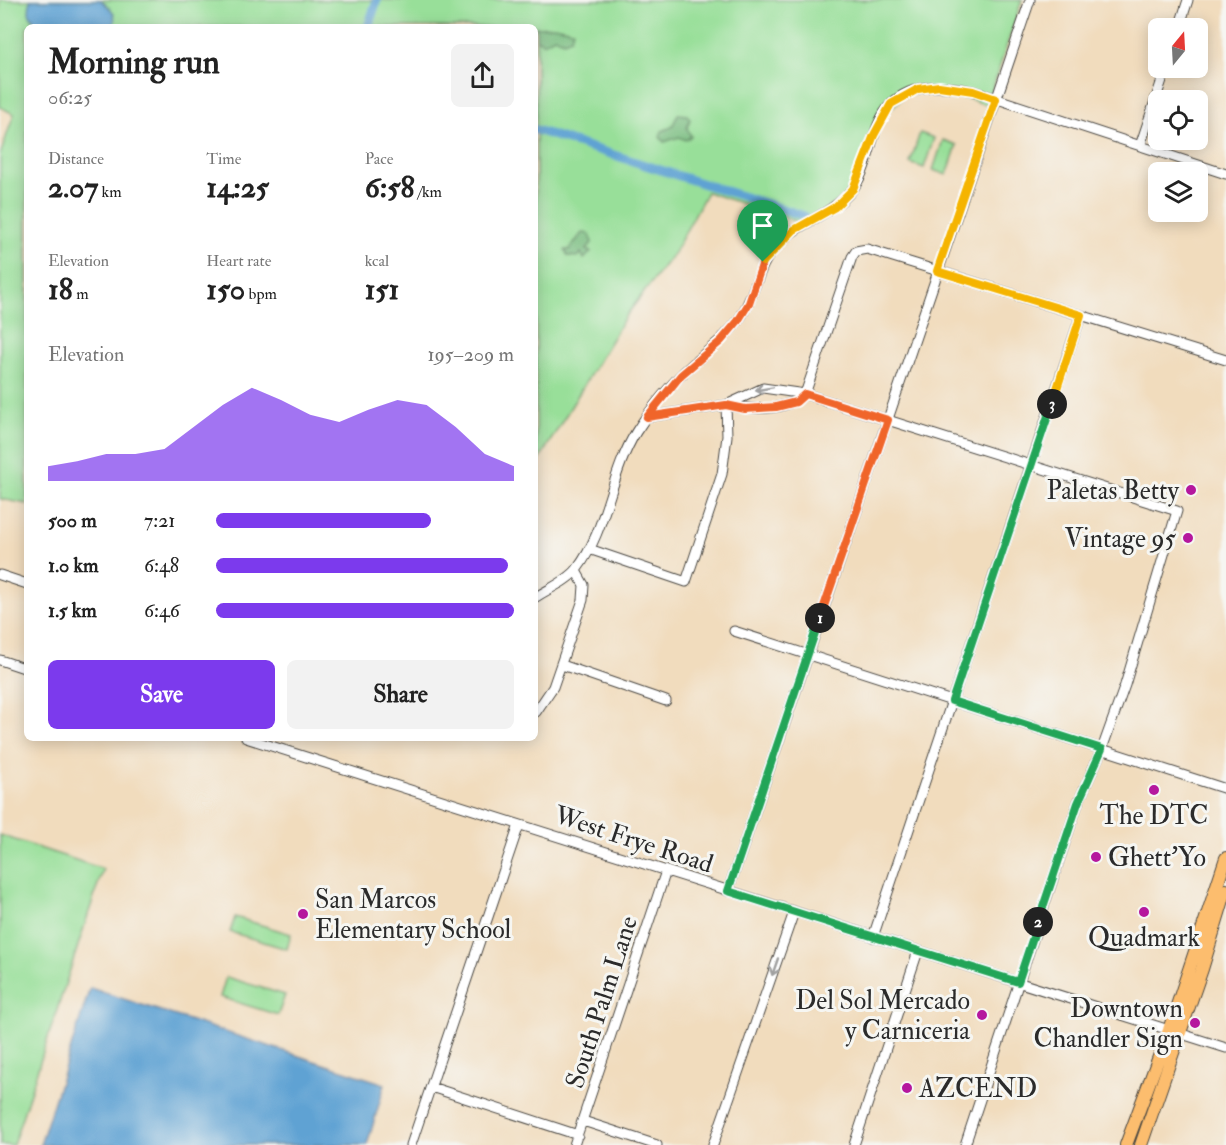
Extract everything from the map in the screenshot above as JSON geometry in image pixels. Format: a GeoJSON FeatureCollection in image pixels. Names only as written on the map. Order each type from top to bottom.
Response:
{"type":"FeatureCollection","features":[{"type":"Feature","properties":{"kind":"main road"},"geometry":{"type":"LineString","coordinates":[[1141,1145],[1154,1108],[1159,1074],[1224,884],[1226,858]]}},
{"type":"Feature","properties":{"kind":"main road"},"geometry":{"type":"LineString","coordinates":[[1126,1145],[1141,1104],[1159,1074]]}},
{"type":"Feature","properties":{"kind":"main road"},"geometry":{"type":"LineString","coordinates":[[1141,1104],[1154,1108]]}},
{"type":"Feature","properties":{"kind":"street"},"geometry":{"type":"LineString","coordinates":[[728,891],[1029,0]]}},
{"type":"Feature","properties":{"kind":"street"},"geometry":{"type":"LineString","coordinates":[[1182,18],[1188,0]]}},
{"type":"Feature","properties":{"kind":"street"},"geometry":{"type":"LineString","coordinates":[[1140,146],[1163,78]]}},
{"type":"Feature","properties":{"kind":"street"},"geometry":{"type":"LineString","coordinates":[[538,596],[576,571],[589,549],[627,447],[647,417],[681,375],[721,341],[738,321],[749,303],[763,262],[794,230],[835,207],[853,189],[874,135],[891,104],[918,89],[939,86],[973,91],[1226,174]]}},
{"type":"Feature","properties":{"kind":"street"},"geometry":{"type":"LineString","coordinates":[[726,405],[745,409],[776,407],[796,402],[805,394],[856,250],[867,249],[1226,360]]}},
{"type":"Feature","properties":{"kind":"street"},"geometry":{"type":"LineString","coordinates":[[873,937],[1081,315]]}},
{"type":"Feature","properties":{"kind":"street"},"geometry":{"type":"LineString","coordinates":[[647,417],[726,405],[763,387],[805,394],[1177,511],[1159,565],[1149,610],[1102,749],[1078,803],[965,1145]]}},
{"type":"Feature","properties":{"kind":"street"},"geometry":{"type":"LineString","coordinates":[[589,549],[686,582],[722,474],[727,436],[726,405]]}},
{"type":"Feature","properties":{"kind":"street"},"geometry":{"type":"LineString","coordinates":[[538,709],[553,687],[583,600],[584,585],[576,571]]}},
{"type":"Feature","properties":{"kind":"street"},"geometry":{"type":"LineString","coordinates":[[0,575],[24,583]]}},
{"type":"Feature","properties":{"kind":"street"},"geometry":{"type":"LineString","coordinates":[[734,631],[1226,789]]}},
{"type":"Feature","properties":{"kind":"street"},"geometry":{"type":"LineString","coordinates":[[0,660],[24,668]]}},
{"type":"Feature","properties":{"kind":"street"},"geometry":{"type":"LineString","coordinates":[[562,665],[666,701]]}},
{"type":"Feature","properties":{"kind":"street","name":"West Frye Road"},"geometry":{"type":"LineString","coordinates":[[255,741],[1226,1048]]}},
{"type":"Feature","properties":{"kind":"street"},"geometry":{"type":"LineString","coordinates":[[411,1145],[519,825]]}},
{"type":"Feature","properties":{"kind":"street","name":"South Palm Lane"},"geometry":{"type":"LineString","coordinates":[[574,1145],[666,871]]}},
{"type":"Feature","properties":{"kind":"street"},"geometry":{"type":"LineString","coordinates":[[713,1145],[794,912]]}},
{"type":"Feature","properties":{"kind":"street"},"geometry":{"type":"LineString","coordinates":[[854,1145],[918,951]]}},
{"type":"Feature","properties":{"kind":"street"},"geometry":{"type":"LineString","coordinates":[[431,1087],[578,1135]]}},
{"type":"Feature","properties":{"kind":"street"},"geometry":{"type":"LineString","coordinates":[[583,1121],[657,1145]]}},
{"type":"Feature","properties":{"kind":"green space"},"geometry":{"type":"Polygon","coordinates":[[[0,0],[1022,0],[987,105],[970,99],[929,92],[906,94],[883,116],[853,189],[807,225],[707,192],[674,253],[625,317],[538,462],[538,24],[24,24],[24,503],[0,499],[0,155],[14,114],[0,107],[0,0]]]}},
{"type":"Feature","properties":{"kind":"green space"},"geometry":{"type":"Polygon","coordinates":[[[555,26],[573,30],[571,38],[564,41],[554,37],[544,43],[538,40],[538,27],[555,26]]]}},
{"type":"Feature","properties":{"kind":"green space"},"geometry":{"type":"Polygon","coordinates":[[[678,114],[687,115],[690,119],[687,128],[691,136],[686,140],[679,137],[664,142],[660,137],[662,131],[672,127],[678,114]]]}},
{"type":"Feature","properties":{"kind":"green space"},"geometry":{"type":"Polygon","coordinates":[[[920,133],[934,138],[924,168],[910,163],[920,133]]]}},
{"type":"Feature","properties":{"kind":"green space"},"geometry":{"type":"Polygon","coordinates":[[[943,140],[957,145],[947,175],[933,170],[943,140]]]}},
{"type":"Feature","properties":{"kind":"green space"},"geometry":{"type":"Polygon","coordinates":[[[582,233],[590,234],[592,243],[586,250],[591,252],[584,259],[581,253],[578,257],[568,256],[565,250],[569,250],[582,233]]]}},
{"type":"Feature","properties":{"kind":"green space"},"geometry":{"type":"Polygon","coordinates":[[[0,835],[103,869],[13,1145],[0,1145],[0,835]]]}},
{"type":"Feature","properties":{"kind":"green space"},"geometry":{"type":"Polygon","coordinates":[[[235,917],[291,934],[287,949],[230,932],[235,917]]]}},
{"type":"Feature","properties":{"kind":"green space"},"geometry":{"type":"Polygon","coordinates":[[[226,977],[285,995],[278,1015],[220,997],[226,977]]]}},
{"type":"Feature","properties":{"kind":"water"},"geometry":{"type":"Polygon","coordinates":[[[30,0],[101,0],[111,9],[115,18],[114,24],[36,24],[29,13],[30,0]]]}},
{"type":"Feature","properties":{"kind":"water"},"geometry":{"type":"Polygon","coordinates":[[[90,988],[385,1084],[367,1145],[40,1145],[90,988]]]}},
{"type":"Feature","properties":{"kind":"waterway"},"geometry":{"type":"LineString","coordinates":[[369,24],[377,0]]}},
{"type":"Feature","properties":{"kind":"waterway"},"geometry":{"type":"LineString","coordinates":[[538,131],[804,216]]}},
{"type":"Feature","properties":{"kind":"place","name":"Paletas Betty"},"geometry":{"type":"Point","coordinates":[1191,490]}},
{"type":"Feature","properties":{"kind":"place","name":"Vintage 95"},"geometry":{"type":"Point","coordinates":[1188,538]}},
{"type":"Feature","properties":{"kind":"place","name":"The DTC"},"geometry":{"type":"Point","coordinates":[1154,790]}},
{"type":"Feature","properties":{"kind":"place","name":"Ghett'Yo"},"geometry":{"type":"Point","coordinates":[1096,857]}},
{"type":"Feature","properties":{"kind":"place","name":"Quadmark"},"geometry":{"type":"Point","coordinates":[1144,912]}},
{"type":"Feature","properties":{"kind":"place","name":"San Marcos Elementary School"},"geometry":{"type":"Point","coordinates":[303,914]}},
{"type":"Feature","properties":{"kind":"place","name":"Del Sol Mercado y Carniceria"},"geometry":{"type":"Point","coordinates":[982,1015]}},
{"type":"Feature","properties":{"kind":"place","name":"Downtown Chandler Sign"},"geometry":{"type":"Point","coordinates":[1195,1023]}},
{"type":"Feature","properties":{"kind":"place","name":"AZCEND"},"geometry":{"type":"Point","coordinates":[907,1088]}},
{"type":"Feature","properties":{"kind":"route"},"geometry":{"type":"LineString","coordinates":[[939,86],[973,91],[996,99],[937,271],[1081,315],[952,701],[1102,749],[1078,803],[1018,982],[728,891],[888,420],[805,394],[796,402],[776,407],[745,409],[726,405],[647,417],[681,375],[721,341],[738,321],[749,303],[763,262],[794,230],[807,225],[835,207],[853,189],[874,135],[891,104],[918,89],[939,86]]}}]}
